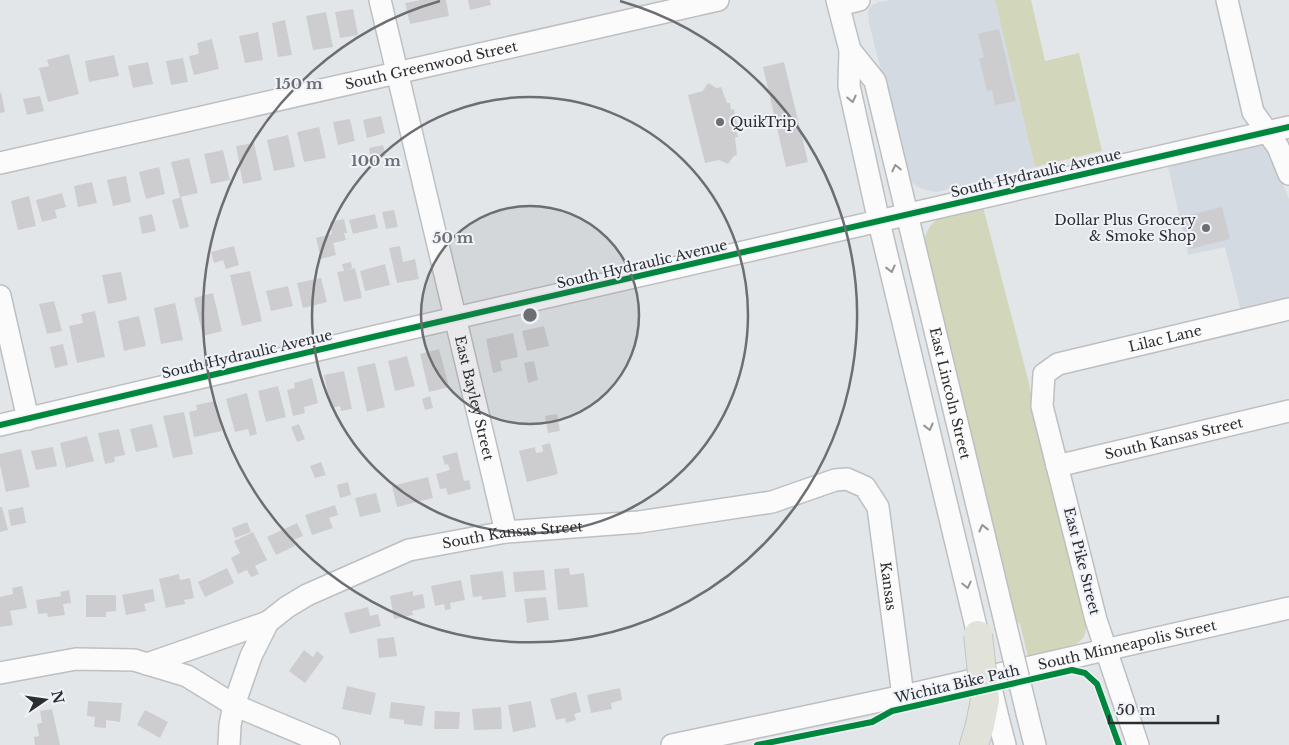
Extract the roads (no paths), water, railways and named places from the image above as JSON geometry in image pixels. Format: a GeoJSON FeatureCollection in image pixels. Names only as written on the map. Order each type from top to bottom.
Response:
{"type":"FeatureCollection","features":[{"type":"Feature","properties":{"kind":"highway"},"geometry":{"type":"LineString","coordinates":[[978,635],[985,700],[984,729]]}},
{"type":"Feature","properties":{"kind":"street","name":"East Bayley Street"},"geometry":{"type":"LineString","coordinates":[[380,0],[506,532]]}},
{"type":"Feature","properties":{"kind":"street","name":"South Greenwood Street"},"geometry":{"type":"LineString","coordinates":[[0,163],[718,0]]}},
{"type":"Feature","properties":{"kind":"street"},"geometry":{"type":"LineString","coordinates":[[838,2],[859,0]]}},
{"type":"Feature","properties":{"kind":"street"},"geometry":{"type":"LineString","coordinates":[[1227,0],[1253,112],[1278,147],[1289,174]]}},
{"type":"Feature","properties":{"kind":"street","name":"East Lincoln Street"},"geometry":{"type":"LineString","coordinates":[[838,2],[850,50],[849,86],[879,222],[978,635]]}},
{"type":"Feature","properties":{"kind":"street","name":"East Lincoln Street"},"geometry":{"type":"LineString","coordinates":[[850,50],[875,81],[1035,745]]}},
{"type":"Feature","properties":{"kind":"street","name":"South Hydraulic Avenue"},"geometry":{"type":"LineString","coordinates":[[0,425],[1289,127]]}},
{"type":"Feature","properties":{"kind":"street"},"geometry":{"type":"LineString","coordinates":[[0,296],[28,419]]}},
{"type":"Feature","properties":{"kind":"street","name":"Lilac Lane"},"geometry":{"type":"LineString","coordinates":[[1044,374],[1058,364],[1289,309]]}},
{"type":"Feature","properties":{"kind":"street","name":"East Pike Street"},"geometry":{"type":"LineString","coordinates":[[1044,374],[1042,406],[1096,620],[1138,745]]}},
{"type":"Feature","properties":{"kind":"street","name":"South Kansas Street"},"geometry":{"type":"LineString","coordinates":[[1057,466],[1289,411]]}},
{"type":"Feature","properties":{"kind":"street","name":"South Kansas Street"},"geometry":{"type":"LineString","coordinates":[[234,705],[251,656],[268,622],[287,607],[307,595],[409,550],[506,532],[639,522],[772,502],[835,480],[846,479],[858,484]]}},
{"type":"Feature","properties":{"kind":"street","name":"Kansas"},"geometry":{"type":"LineString","coordinates":[[858,484],[865,487],[878,507],[903,696]]}},
{"type":"Feature","properties":{"kind":"street","name":"South Minneapolis Street"},"geometry":{"type":"LineString","coordinates":[[672,745],[903,696],[1289,608]]}},
{"type":"Feature","properties":{"kind":"street"},"geometry":{"type":"LineString","coordinates":[[147,664],[268,622]]}},
{"type":"Feature","properties":{"kind":"street"},"geometry":{"type":"LineString","coordinates":[[0,674],[76,659],[122,659],[147,664],[187,676],[234,705],[329,745]]}},
{"type":"Feature","properties":{"kind":"street"},"geometry":{"type":"LineString","coordinates":[[230,745],[230,725],[234,705]]}},
{"type":"Feature","properties":{"kind":"street"},"geometry":{"type":"LineString","coordinates":[[984,729],[1005,745]]}},
{"type":"Feature","properties":{"kind":"place","name":"QuikTrip"},"geometry":{"type":"Point","coordinates":[720,122]}},
{"type":"Feature","properties":{"kind":"place","name":"Dollar Plus Grocery & Smoke Shop"},"geometry":{"type":"Point","coordinates":[1206,228]}}]}
